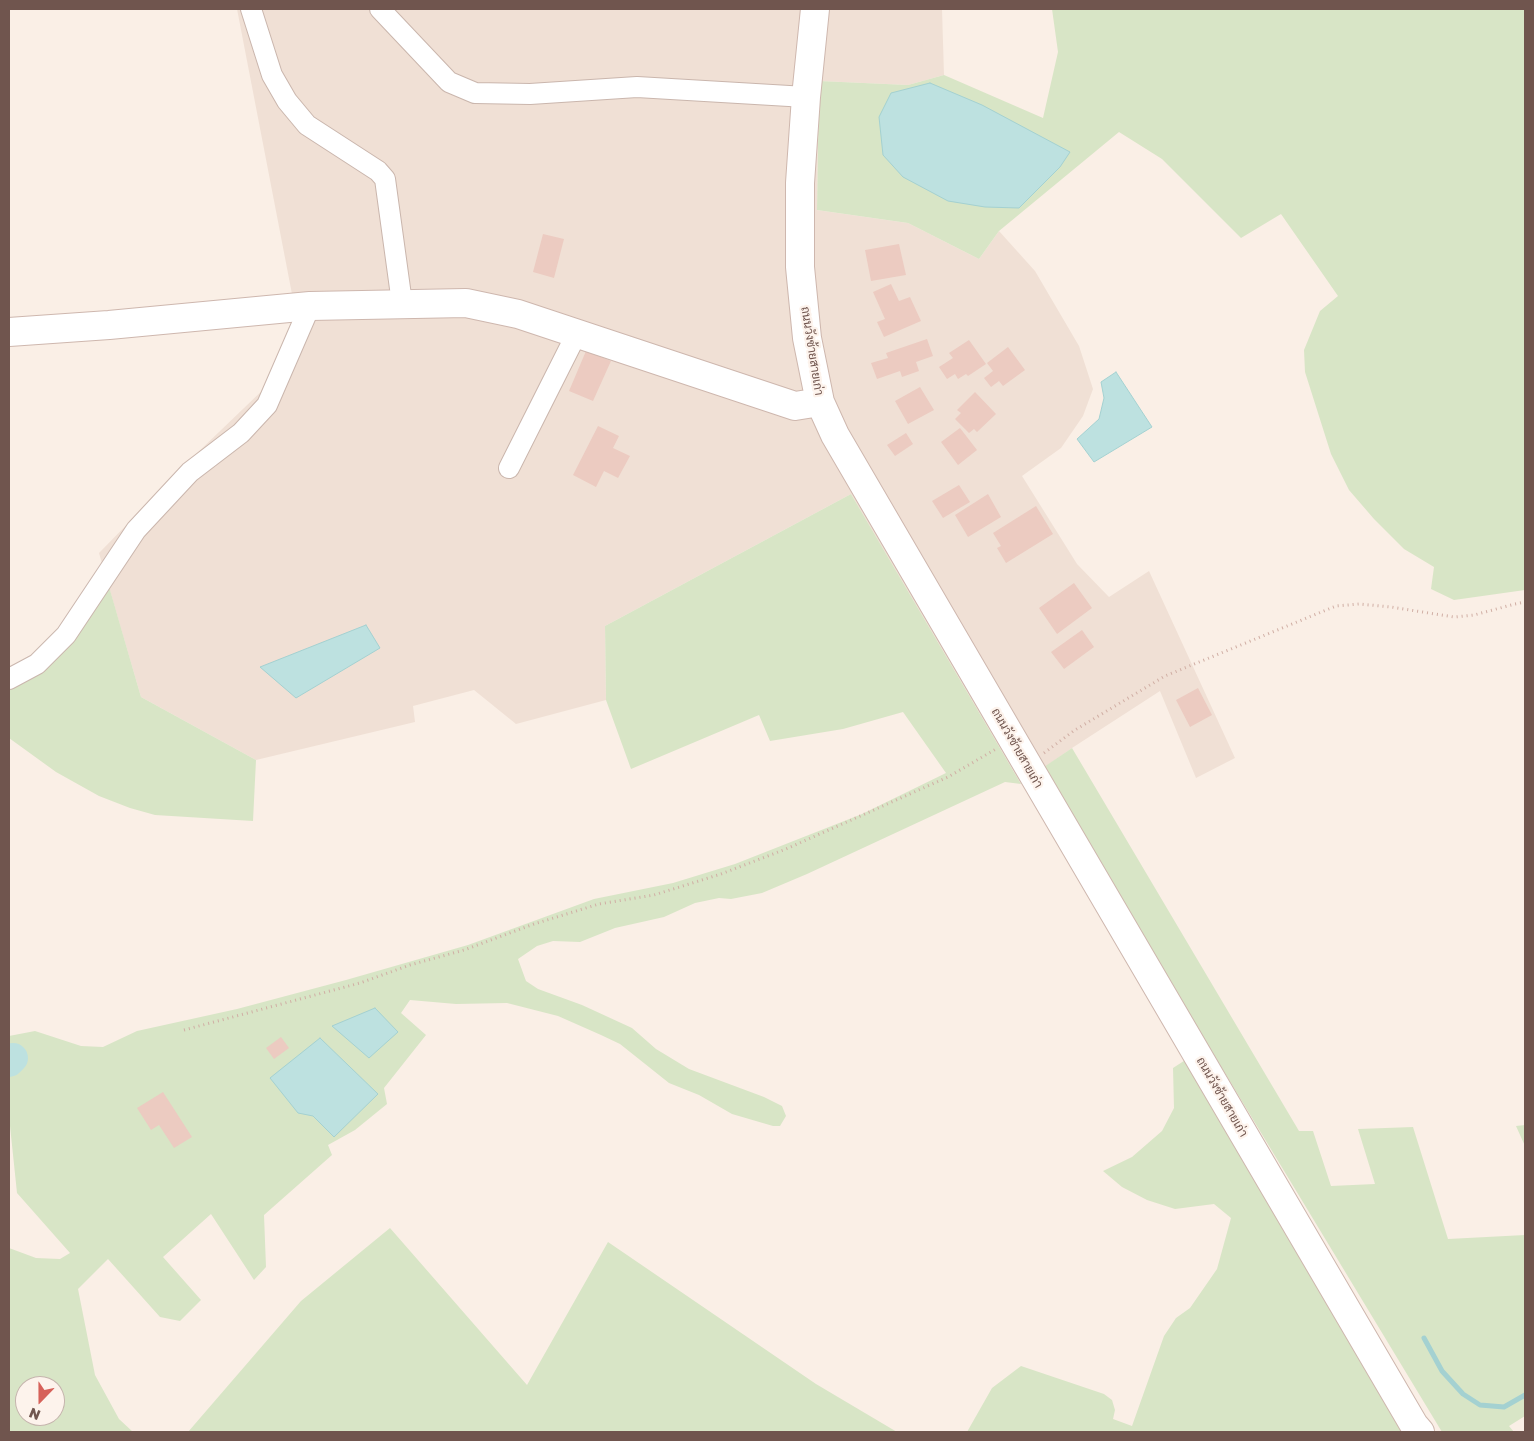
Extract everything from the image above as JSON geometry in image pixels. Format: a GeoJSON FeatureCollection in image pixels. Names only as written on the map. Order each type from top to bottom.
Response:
{"type":"FeatureCollection","features":[{"type":"Feature","properties":{"kind":"main road","name":"ถนนวังซ้ายสายเก่า"},"geometry":{"type":"LineString","coordinates":[[815,9],[800,183],[800,268],[807,338],[820,402],[835,435],[1012,739],[1420,1432]]}},
{"type":"Feature","properties":{"kind":"main road"},"geometry":{"type":"LineString","coordinates":[[9,332],[108,325],[310,306],[466,303],[518,314],[795,406],[820,402]]}},
{"type":"Feature","properties":{"kind":"street"},"geometry":{"type":"LineString","coordinates":[[251,9],[272,75],[287,101],[307,125],[378,171],[385,179],[402,303]]}},
{"type":"Feature","properties":{"kind":"street"},"geometry":{"type":"LineString","coordinates":[[380,9],[449,82],[475,93],[530,94],[637,87],[806,97]]}},
{"type":"Feature","properties":{"kind":"street"},"geometry":{"type":"LineString","coordinates":[[9,679],[37,664],[66,635],[136,530],[190,472],[241,433],[267,406],[310,306]]}},
{"type":"Feature","properties":{"kind":"street"},"geometry":{"type":"LineString","coordinates":[[509,468],[576,333]]}},
{"type":"Feature","properties":{"kind":"path"},"geometry":{"type":"LineString","coordinates":[[1027,764],[1075,730],[1165,676],[1336,606],[1359,604],[1454,617],[1474,615],[1525,602]]}},
{"type":"Feature","properties":{"kind":"path"},"geometry":{"type":"LineString","coordinates":[[184,1030],[360,983],[599,904],[654,895],[721,874],[786,849],[948,777],[1012,739]]}},
{"type":"Feature","properties":{"kind":"shaded area"},"geometry":{"type":"Polygon","coordinates":[[[237,9],[942,9],[944,75],[908,85],[819,81],[817,210],[908,223],[979,259],[999,231],[1035,271],[1079,346],[1093,389],[1083,416],[1061,448],[1022,476],[1077,564],[1109,597],[1149,571],[1235,758],[1196,778],[1160,691],[1072,748],[1021,784],[851,494],[605,626],[606,700],[516,724],[474,690],[413,706],[415,722],[256,760],[141,697],[99,553],[194,456],[269,384],[297,320],[237,9]]]}},
{"type":"Feature","properties":{"kind":"green space"},"geometry":{"type":"Polygon","coordinates":[[[1052,9],[1525,9],[1525,590],[1454,600],[1431,589],[1434,567],[1404,549],[1349,490],[1331,454],[1305,372],[1304,350],[1320,311],[1338,296],[1281,214],[1241,238],[1162,159],[1119,132],[999,231],[979,259],[908,223],[817,210],[819,81],[908,85],[944,75],[1043,118],[1058,52],[1052,9]]]}},
{"type":"Feature","properties":{"kind":"green space"},"geometry":{"type":"Polygon","coordinates":[[[851,494],[1021,784],[1005,782],[762,893],[695,903],[664,917],[615,928],[580,942],[553,941],[537,946],[518,959],[526,981],[538,989],[582,1005],[632,1028],[656,1049],[689,1069],[764,1097],[782,1106],[786,1116],[780,1126],[773,1126],[732,1114],[699,1095],[669,1083],[620,1044],[558,1016],[507,1003],[456,1004],[410,1000],[401,1013],[426,1035],[384,1088],[387,1104],[355,1130],[328,1145],[332,1155],[264,1215],[266,1267],[254,1280],[211,1214],[163,1257],[201,1300],[180,1321],[160,1317],[108,1259],[78,1289],[95,1375],[119,1419],[133,1432],[9,1432],[9,1248],[36,1258],[60,1259],[70,1253],[17,1193],[9,1126],[9,1036],[35,1031],[81,1046],[103,1047],[137,1031],[237,1009],[346,980],[468,945],[594,899],[673,883],[735,864],[862,814],[946,773],[903,712],[843,729],[770,741],[759,715],[631,769],[606,700],[605,626],[851,494]]]}},
{"type":"Feature","properties":{"kind":"green space"},"geometry":{"type":"Polygon","coordinates":[[[108,583],[141,697],[256,760],[253,821],[155,815],[130,808],[99,796],[56,772],[9,738],[9,688],[108,583]]]}},
{"type":"Feature","properties":{"kind":"green space"},"geometry":{"type":"Polygon","coordinates":[[[1072,748],[1299,1131],[1313,1131],[1331,1186],[1375,1184],[1358,1129],[1413,1127],[1448,1239],[1525,1235],[1525,1416],[1509,1426],[1514,1432],[1442,1432],[1041,769],[1072,748]]]}},
{"type":"Feature","properties":{"kind":"green space"},"geometry":{"type":"Polygon","coordinates":[[[1190,1057],[1410,1432],[967,1432],[992,1388],[1021,1366],[1104,1394],[1112,1400],[1115,1410],[1113,1419],[1132,1426],[1164,1336],[1176,1318],[1190,1308],[1217,1269],[1231,1218],[1214,1204],[1175,1209],[1147,1200],[1122,1187],[1103,1171],[1132,1157],[1162,1131],[1174,1108],[1173,1068],[1190,1057]]]}},
{"type":"Feature","properties":{"kind":"green space"},"geometry":{"type":"Polygon","coordinates":[[[1525,1125],[1525,1146],[1516,1126],[1525,1125]]]}},
{"type":"Feature","properties":{"kind":"green space"},"geometry":{"type":"Polygon","coordinates":[[[390,1228],[527,1385],[608,1242],[816,1384],[897,1432],[188,1432],[301,1301],[390,1228]]]}},
{"type":"Feature","properties":{"kind":"water"},"geometry":{"type":"Polygon","coordinates":[[[930,83],[982,105],[1070,152],[1060,167],[1019,208],[985,207],[948,201],[903,177],[883,155],[879,117],[891,93],[930,83]]]}},
{"type":"Feature","properties":{"kind":"water"},"geometry":{"type":"Polygon","coordinates":[[[1116,372],[1152,427],[1094,462],[1077,439],[1099,419],[1104,398],[1101,382],[1116,372]]]}},
{"type":"Feature","properties":{"kind":"water"},"geometry":{"type":"Polygon","coordinates":[[[366,625],[380,648],[296,698],[260,667],[366,625]]]}},
{"type":"Feature","properties":{"kind":"water"},"geometry":{"type":"Polygon","coordinates":[[[375,1008],[398,1032],[369,1058],[332,1026],[375,1008]]]}},
{"type":"Feature","properties":{"kind":"water"},"geometry":{"type":"Polygon","coordinates":[[[320,1038],[378,1094],[334,1137],[313,1116],[298,1113],[270,1078],[320,1038]]]}},
{"type":"Feature","properties":{"kind":"building"},"geometry":{"type":"Polygon","coordinates":[[[543,234],[564,239],[554,278],[533,272],[543,234]]]}},
{"type":"Feature","properties":{"kind":"building"},"geometry":{"type":"Polygon","coordinates":[[[899,244],[906,275],[871,281],[865,250],[899,244]]]}},
{"type":"Feature","properties":{"kind":"building"},"geometry":{"type":"Polygon","coordinates":[[[891,284],[899,301],[910,297],[921,321],[884,337],[877,322],[885,319],[873,292],[891,284]]]}},
{"type":"Feature","properties":{"kind":"building"},"geometry":{"type":"Polygon","coordinates":[[[927,339],[933,356],[916,362],[919,371],[902,377],[900,371],[877,379],[871,363],[888,358],[886,353],[927,339]]]}},
{"type":"Feature","properties":{"kind":"building"},"geometry":{"type":"Polygon","coordinates":[[[969,340],[986,364],[968,376],[966,374],[958,379],[955,374],[947,379],[939,367],[953,358],[949,353],[969,340]]]}},
{"type":"Feature","properties":{"kind":"building"},"geometry":{"type":"Polygon","coordinates":[[[1008,347],[1025,370],[1003,386],[999,381],[991,387],[984,378],[993,371],[987,363],[1008,347]]]}},
{"type":"Feature","properties":{"kind":"building"},"geometry":{"type":"Polygon","coordinates":[[[586,351],[611,361],[593,401],[569,391],[586,351]]]}},
{"type":"Feature","properties":{"kind":"building"},"geometry":{"type":"Polygon","coordinates":[[[920,387],[934,410],[908,424],[895,401],[920,387]]]}},
{"type":"Feature","properties":{"kind":"building"},"geometry":{"type":"Polygon","coordinates":[[[975,392],[996,414],[977,432],[974,429],[969,433],[955,419],[961,413],[957,410],[975,392]]]}},
{"type":"Feature","properties":{"kind":"building"},"geometry":{"type":"Polygon","coordinates":[[[598,426],[619,436],[613,448],[630,456],[618,478],[604,471],[596,487],[573,475],[598,426]]]}},
{"type":"Feature","properties":{"kind":"building"},"geometry":{"type":"Polygon","coordinates":[[[960,428],[977,450],[958,465],[941,442],[960,428]]]}},
{"type":"Feature","properties":{"kind":"building"},"geometry":{"type":"Polygon","coordinates":[[[906,433],[913,444],[895,456],[887,445],[906,433]]]}},
{"type":"Feature","properties":{"kind":"building"},"geometry":{"type":"Polygon","coordinates":[[[959,485],[970,502],[943,518],[932,501],[959,485]]]}},
{"type":"Feature","properties":{"kind":"building"},"geometry":{"type":"Polygon","coordinates":[[[988,494],[1001,517],[968,537],[955,515],[988,494]]]}},
{"type":"Feature","properties":{"kind":"building"},"geometry":{"type":"Polygon","coordinates":[[[1036,506],[1053,534],[1006,563],[997,548],[1001,546],[993,533],[1036,506]]]}},
{"type":"Feature","properties":{"kind":"building"},"geometry":{"type":"Polygon","coordinates":[[[1074,583],[1092,608],[1057,634],[1039,608],[1074,583]]]}},
{"type":"Feature","properties":{"kind":"building"},"geometry":{"type":"Polygon","coordinates":[[[1082,630],[1094,647],[1064,669],[1051,652],[1082,630]]]}},
{"type":"Feature","properties":{"kind":"building"},"geometry":{"type":"Polygon","coordinates":[[[1198,688],[1212,715],[1190,727],[1176,700],[1198,688]]]}},
{"type":"Feature","properties":{"kind":"building"},"geometry":{"type":"Polygon","coordinates":[[[281,1037],[289,1048],[274,1059],[266,1048],[281,1037]]]}},
{"type":"Feature","properties":{"kind":"building"},"geometry":{"type":"Polygon","coordinates":[[[163,1092],[192,1137],[174,1148],[159,1125],[151,1130],[137,1108],[163,1092]]]}},
{"type":"Feature","properties":{"kind":"waterway"},"geometry":{"type":"LineString","coordinates":[[9,1062],[13,1058]]}},
{"type":"Feature","properties":{"kind":"waterway"},"geometry":{"type":"LineString","coordinates":[[1424,1338],[1442,1371],[1463,1394],[1480,1405],[1504,1407],[1525,1395]]}}]}
